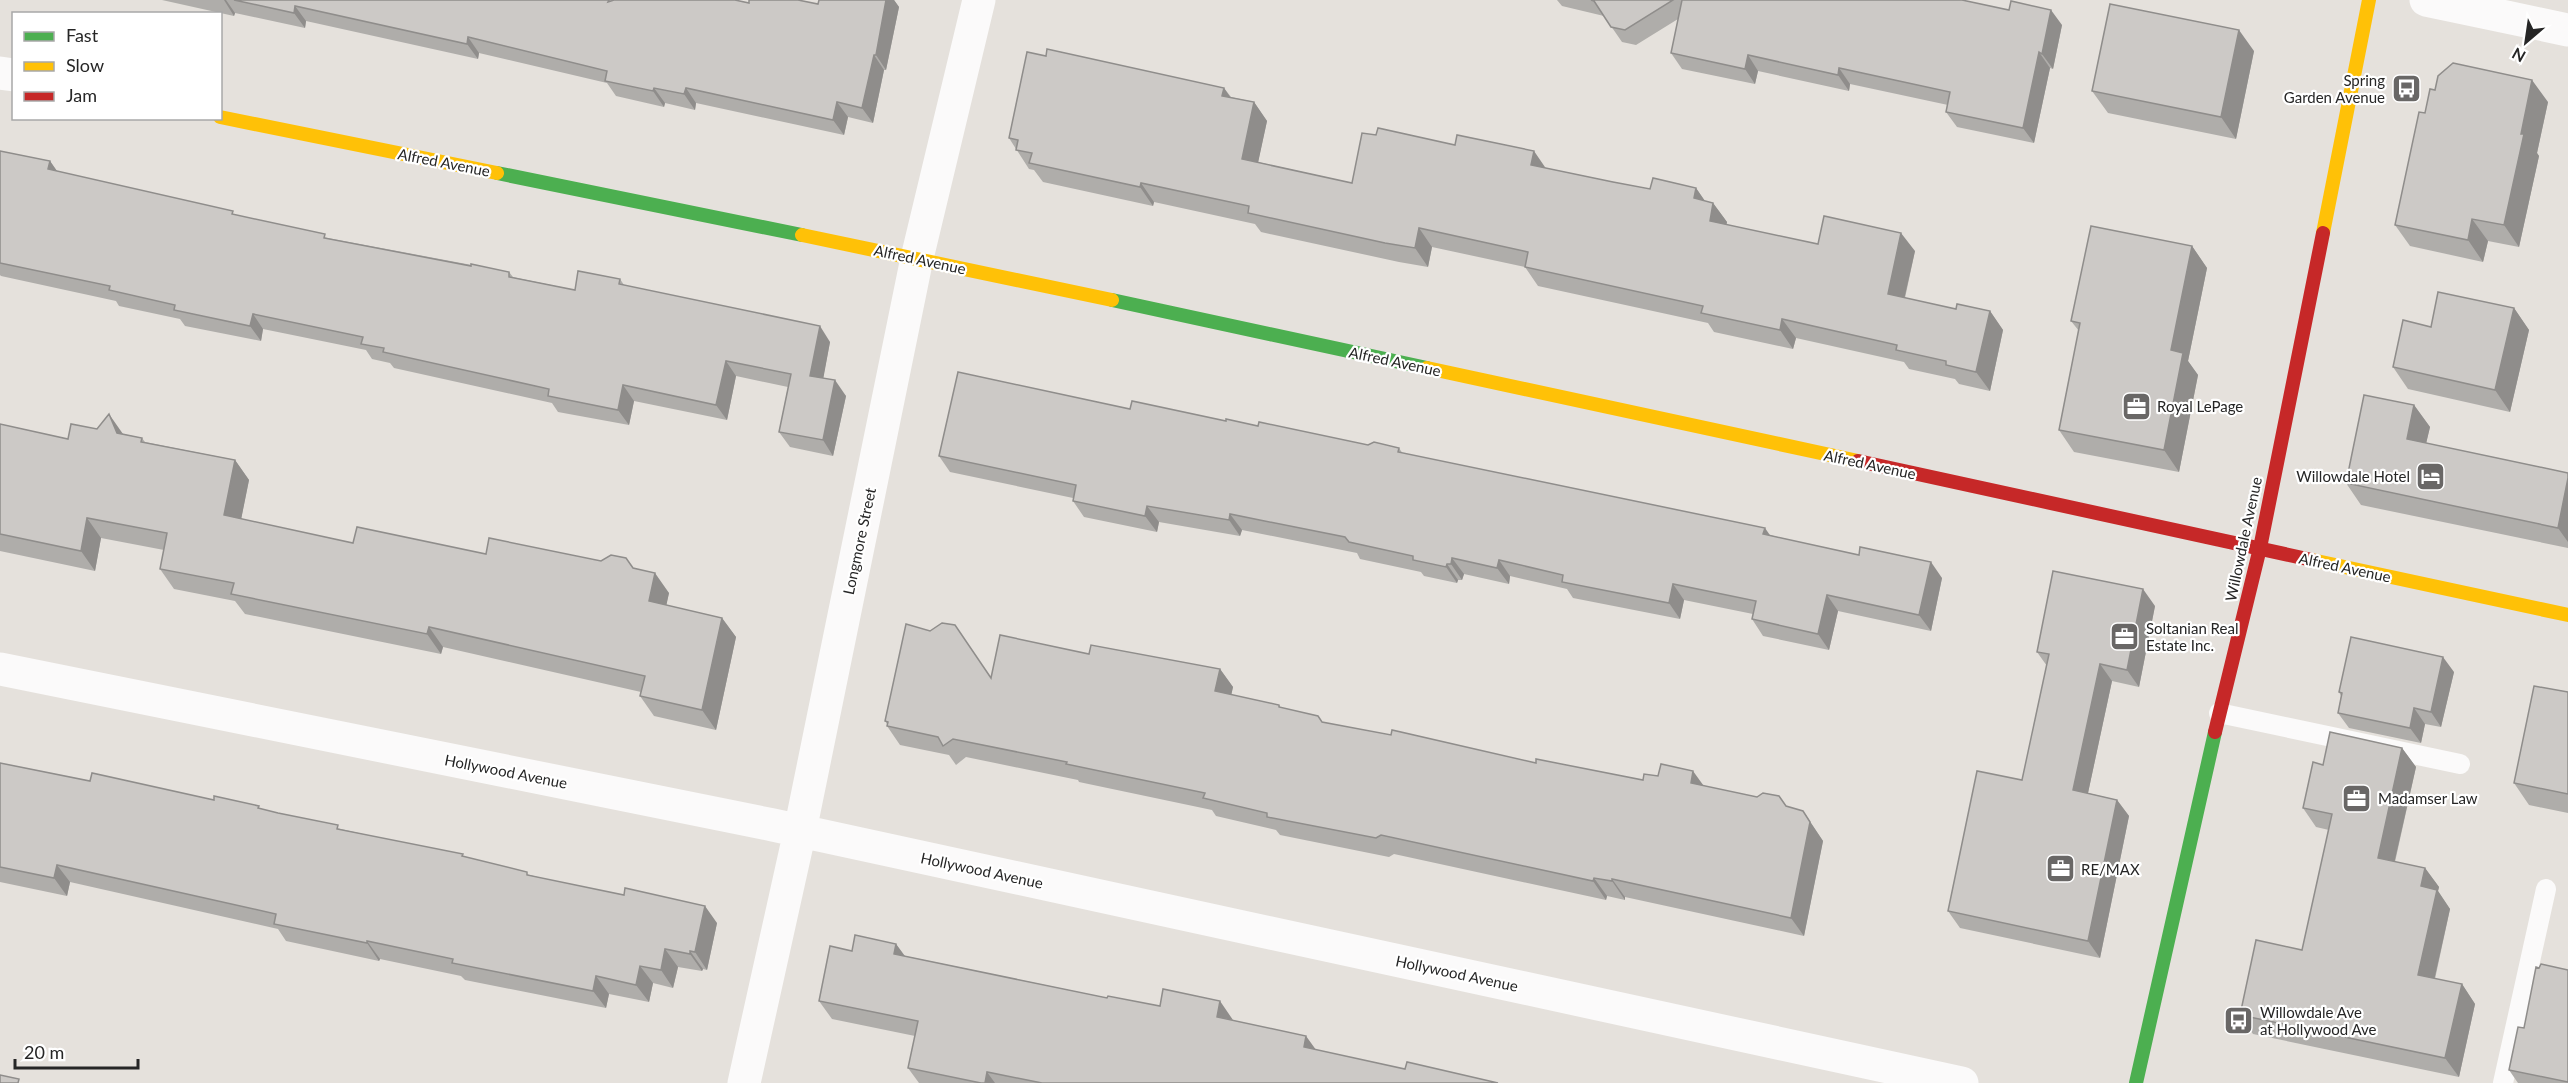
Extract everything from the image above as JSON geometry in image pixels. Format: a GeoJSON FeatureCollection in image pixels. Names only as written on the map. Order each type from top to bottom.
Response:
{"type":"FeatureCollection","features":[{"type":"Feature","properties":{"kind":"street","name":"Longmore Street"},"geometry":{"type":"LineString","coordinates":[[744,1083],[800,831],[917,258],[979,0]]}},
{"type":"Feature","properties":{"kind":"street","name":"Willowdale Avenue"},"geometry":{"type":"LineString","coordinates":[[2136,1083],[2219,713],[2260,548],[2369,0]]}},
{"type":"Feature","properties":{"kind":"street"},"geometry":{"type":"LineString","coordinates":[[2426,0],[2568,30]]}},
{"type":"Feature","properties":{"kind":"street","name":"Alfred Avenue"},"geometry":{"type":"LineString","coordinates":[[222,117],[917,258],[2568,615]]}},
{"type":"Feature","properties":{"kind":"street","name":"Hollywood Avenue"},"geometry":{"type":"LineString","coordinates":[[0,669],[800,831],[1962,1083]]}},
{"type":"Feature","properties":{"kind":"lane"},"geometry":{"type":"LineString","coordinates":[[2219,713],[2460,764]]}},
{"type":"Feature","properties":{"kind":"lane"},"geometry":{"type":"LineString","coordinates":[[2503,1083],[2546,889]]}},
{"type":"Feature","properties":{"kind":"building"},"geometry":{"type":"Polygon","coordinates":[[[234,0],[609,0],[608,2],[614,0],[735,0],[749,3],[749,0],[798,0],[818,4],[819,0],[886,0],[876,55],[874,55],[862,108],[837,102],[833,120],[686,88],[684,94],[654,88],[653,91],[605,81],[607,71],[468,37],[467,44],[295,6],[294,13],[234,0]]]}},
{"type":"Feature","properties":{"kind":"building"},"geometry":{"type":"Polygon","coordinates":[[[1591,0],[1673,0],[1625,30],[1611,27],[1594,1],[1591,0]]]}},
{"type":"Feature","properties":{"kind":"building"},"geometry":{"type":"Polygon","coordinates":[[[1682,0],[1962,0],[2009,10],[2011,1],[2051,10],[2042,54],[2039,52],[2023,128],[1946,112],[1950,92],[1839,68],[1838,75],[1748,55],[1745,69],[1671,53],[1682,0]]]}},
{"type":"Feature","properties":{"kind":"building"},"geometry":{"type":"Polygon","coordinates":[[[2110,4],[2239,30],[2221,117],[2092,91],[2110,4]]]}},
{"type":"Feature","properties":{"kind":"building"},"geometry":{"type":"Polygon","coordinates":[[[1047,49],[1224,88],[1222,96],[1254,102],[1242,159],[1352,183],[1362,133],[1376,135],[1378,128],[1455,145],[1457,135],[1534,151],[1531,165],[1650,189],[1653,178],[1696,188],[1694,198],[1713,203],[1710,221],[1818,244],[1824,216],[1901,233],[1888,294],[1956,309],[1957,304],[1990,311],[1976,372],[1946,365],[1946,361],[1896,350],[1897,345],[1782,319],[1780,330],[1701,313],[1703,306],[1525,267],[1528,252],[1419,228],[1415,248],[1385,243],[1248,213],[1249,206],[1141,183],[1140,187],[1029,163],[1032,153],[1016,150],[1018,140],[1009,138],[1027,52],[1046,56],[1047,49]]]}},
{"type":"Feature","properties":{"kind":"building"},"geometry":{"type":"Polygon","coordinates":[[[2453,63],[2532,80],[2521,134],[2524,134],[2504,225],[2472,219],[2468,240],[2395,225],[2419,112],[2425,113],[2430,89],[2435,90],[2438,76],[2453,63]]]}},
{"type":"Feature","properties":{"kind":"building"},"geometry":{"type":"Polygon","coordinates":[[[0,151],[50,161],[48,169],[325,234],[324,238],[471,266],[471,264],[509,272],[509,277],[575,290],[578,271],[620,279],[619,284],[820,326],[810,376],[835,380],[823,440],[779,432],[791,374],[726,361],[716,405],[623,385],[618,410],[548,396],[549,389],[383,352],[384,348],[361,344],[363,337],[253,314],[250,326],[174,310],[175,305],[109,290],[110,286],[0,263],[0,151]]]}},
{"type":"Feature","properties":{"kind":"building"},"geometry":{"type":"Polygon","coordinates":[[[2091,226],[2192,246],[2171,350],[2183,353],[2164,450],[2059,430],[2080,323],[2071,321],[2091,226]]]}},
{"type":"Feature","properties":{"kind":"building"},"geometry":{"type":"Polygon","coordinates":[[[2438,292],[2514,308],[2495,390],[2393,367],[2403,320],[2431,327],[2438,292]]]}},
{"type":"Feature","properties":{"kind":"building"},"geometry":{"type":"Polygon","coordinates":[[[958,372],[1130,409],[1132,401],[1226,421],[1226,419],[1258,426],[1259,422],[1368,445],[1374,442],[1399,448],[1398,452],[1765,528],[1763,534],[1859,555],[1860,547],[1931,562],[1919,615],[1827,595],[1818,634],[1752,619],[1756,601],[1673,584],[1669,603],[1562,582],[1563,575],[1499,560],[1497,568],[1452,558],[1451,564],[1447,564],[1446,567],[1413,560],[1413,556],[1349,542],[1345,537],[1230,514],[1229,520],[1147,506],[1145,516],[1073,501],[1076,485],[939,456],[958,372]]]}},
{"type":"Feature","properties":{"kind":"building","name":"Willowdale Hotel"},"geometry":{"type":"Polygon","coordinates":[[[2364,395],[2414,405],[2407,439],[2568,473],[2558,528],[2346,483],[2364,395]]]}},
{"type":"Feature","properties":{"kind":"building"},"geometry":{"type":"Polygon","coordinates":[[[109,414],[117,433],[142,438],[141,442],[235,460],[224,515],[353,543],[357,527],[486,554],[489,538],[601,561],[611,555],[626,558],[633,568],[655,573],[649,601],[722,618],[702,710],[640,696],[645,676],[429,627],[427,634],[231,594],[234,583],[160,569],[167,533],[87,518],[81,551],[0,534],[0,424],[68,439],[71,424],[97,429],[109,414]]]}},
{"type":"Feature","properties":{"kind":"building"},"geometry":{"type":"Polygon","coordinates":[[[2053,571],[2143,589],[2127,670],[2100,664],[2073,790],[2117,800],[2088,941],[1948,911],[1977,771],[2022,780],[2049,654],[2037,652],[2053,571]]]}},
{"type":"Feature","properties":{"kind":"building"},"geometry":{"type":"Polygon","coordinates":[[[942,623],[955,625],[991,678],[1000,635],[1089,654],[1091,645],[1220,669],[1215,691],[1318,716],[1322,722],[1391,735],[1392,730],[1536,763],[1536,759],[1643,780],[1644,774],[1658,776],[1661,764],[1693,771],[1691,783],[1757,797],[1763,793],[1779,796],[1786,806],[1803,811],[1810,822],[1791,918],[1612,879],[1612,881],[1594,878],[1593,881],[1381,835],[1376,838],[1267,817],[1267,813],[1203,798],[1205,793],[953,739],[943,746],[938,737],[887,726],[888,722],[885,721],[906,624],[930,631],[942,623]]]}},
{"type":"Feature","properties":{"kind":"building"},"geometry":{"type":"Polygon","coordinates":[[[2351,637],[2443,657],[2431,712],[2414,708],[2410,728],[2338,713],[2342,693],[2339,692],[2351,637]]]}},
{"type":"Feature","properties":{"kind":"building"},"geometry":{"type":"Polygon","coordinates":[[[2534,686],[2568,692],[2568,794],[2514,783],[2534,686]]]}},
{"type":"Feature","properties":{"kind":"building"},"geometry":{"type":"Polygon","coordinates":[[[2330,732],[2402,748],[2378,858],[2425,868],[2421,886],[2437,890],[2418,975],[2462,984],[2445,1058],[2240,1015],[2256,940],[2302,950],[2332,814],[2303,808],[2313,762],[2323,765],[2330,732]]]}},
{"type":"Feature","properties":{"kind":"building"},"geometry":{"type":"Polygon","coordinates":[[[0,763],[90,781],[92,773],[214,800],[214,796],[259,806],[258,808],[278,813],[338,825],[337,829],[463,854],[462,856],[527,872],[527,875],[624,895],[625,888],[705,906],[695,952],[690,951],[690,954],[665,949],[661,970],[640,966],[636,985],[596,976],[593,991],[452,963],[453,959],[274,924],[276,914],[57,865],[54,878],[0,867],[0,763]]]}},
{"type":"Feature","properties":{"kind":"building"},"geometry":{"type":"Polygon","coordinates":[[[855,935],[896,944],[894,954],[1107,998],[1108,996],[1160,1006],[1163,989],[1220,1001],[1217,1017],[1306,1036],[1304,1047],[1405,1069],[1407,1062],[1498,1083],[1042,1083],[987,1072],[985,1083],[981,1083],[908,1068],[918,1021],[819,1001],[830,946],[852,951],[855,935]]]}},
{"type":"Feature","properties":{"kind":"building"},"geometry":{"type":"Polygon","coordinates":[[[2541,964],[2568,970],[2568,1082],[2509,1070],[2518,1027],[2524,1028],[2536,967],[2539,968],[2541,964]]]}},
{"type":"Feature","properties":{"kind":"building"},"geometry":{"type":"Polygon","coordinates":[[[0,1075],[19,1079],[18,1083],[0,1083],[0,1075]]]}},
{"type":"Feature","properties":{"kind":"traffic: fast"},"geometry":{"type":"LineString","coordinates":[[497,173],[802,235]]}},
{"type":"Feature","properties":{"kind":"traffic: fast"},"geometry":{"type":"LineString","coordinates":[[1112,300],[1427,368]]}},
{"type":"Feature","properties":{"kind":"traffic: fast"},"geometry":{"type":"LineString","coordinates":[[2136,1083],[2215,732]]}},
{"type":"Feature","properties":{"kind":"traffic: slow"},"geometry":{"type":"LineString","coordinates":[[2323,233],[2369,0]]}},
{"type":"Feature","properties":{"kind":"traffic: slow"},"geometry":{"type":"LineString","coordinates":[[222,117],[497,173]]}},
{"type":"Feature","properties":{"kind":"traffic: slow"},"geometry":{"type":"LineString","coordinates":[[802,235],[1112,300]]}},
{"type":"Feature","properties":{"kind":"traffic: slow"},"geometry":{"type":"LineString","coordinates":[[1427,368],[1858,461]]}},
{"type":"Feature","properties":{"kind":"traffic: slow"},"geometry":{"type":"LineString","coordinates":[[2312,560],[2568,615]]}},
{"type":"Feature","properties":{"kind":"traffic: jam"},"geometry":{"type":"LineString","coordinates":[[2215,732],[2260,548],[2323,233]]}},
{"type":"Feature","properties":{"kind":"traffic: jam"},"geometry":{"type":"LineString","coordinates":[[1858,461],[2312,560]]}},
{"type":"Feature","properties":{"kind":"place","name":"Spring Garden Avenue"},"geometry":{"type":"Point","coordinates":[2406,89]}},
{"type":"Feature","properties":{"kind":"place","name":"Royal LePage"},"geometry":{"type":"Point","coordinates":[2136,406]}},
{"type":"Feature","properties":{"kind":"place","name":"Willowdale Hotel"},"geometry":{"type":"Point","coordinates":[2431,476]}},
{"type":"Feature","properties":{"kind":"place","name":"Soltanian Real Estate Inc."},"geometry":{"type":"Point","coordinates":[2125,637]}},
{"type":"Feature","properties":{"kind":"place","name":"Madamser Law"},"geometry":{"type":"Point","coordinates":[2357,798]}},
{"type":"Feature","properties":{"kind":"place","name":"RE/MAX"},"geometry":{"type":"Point","coordinates":[2060,869]}},
{"type":"Feature","properties":{"kind":"place","name":"Willowdale Ave at Hollywood Ave"},"geometry":{"type":"Point","coordinates":[2239,1021]}}]}
